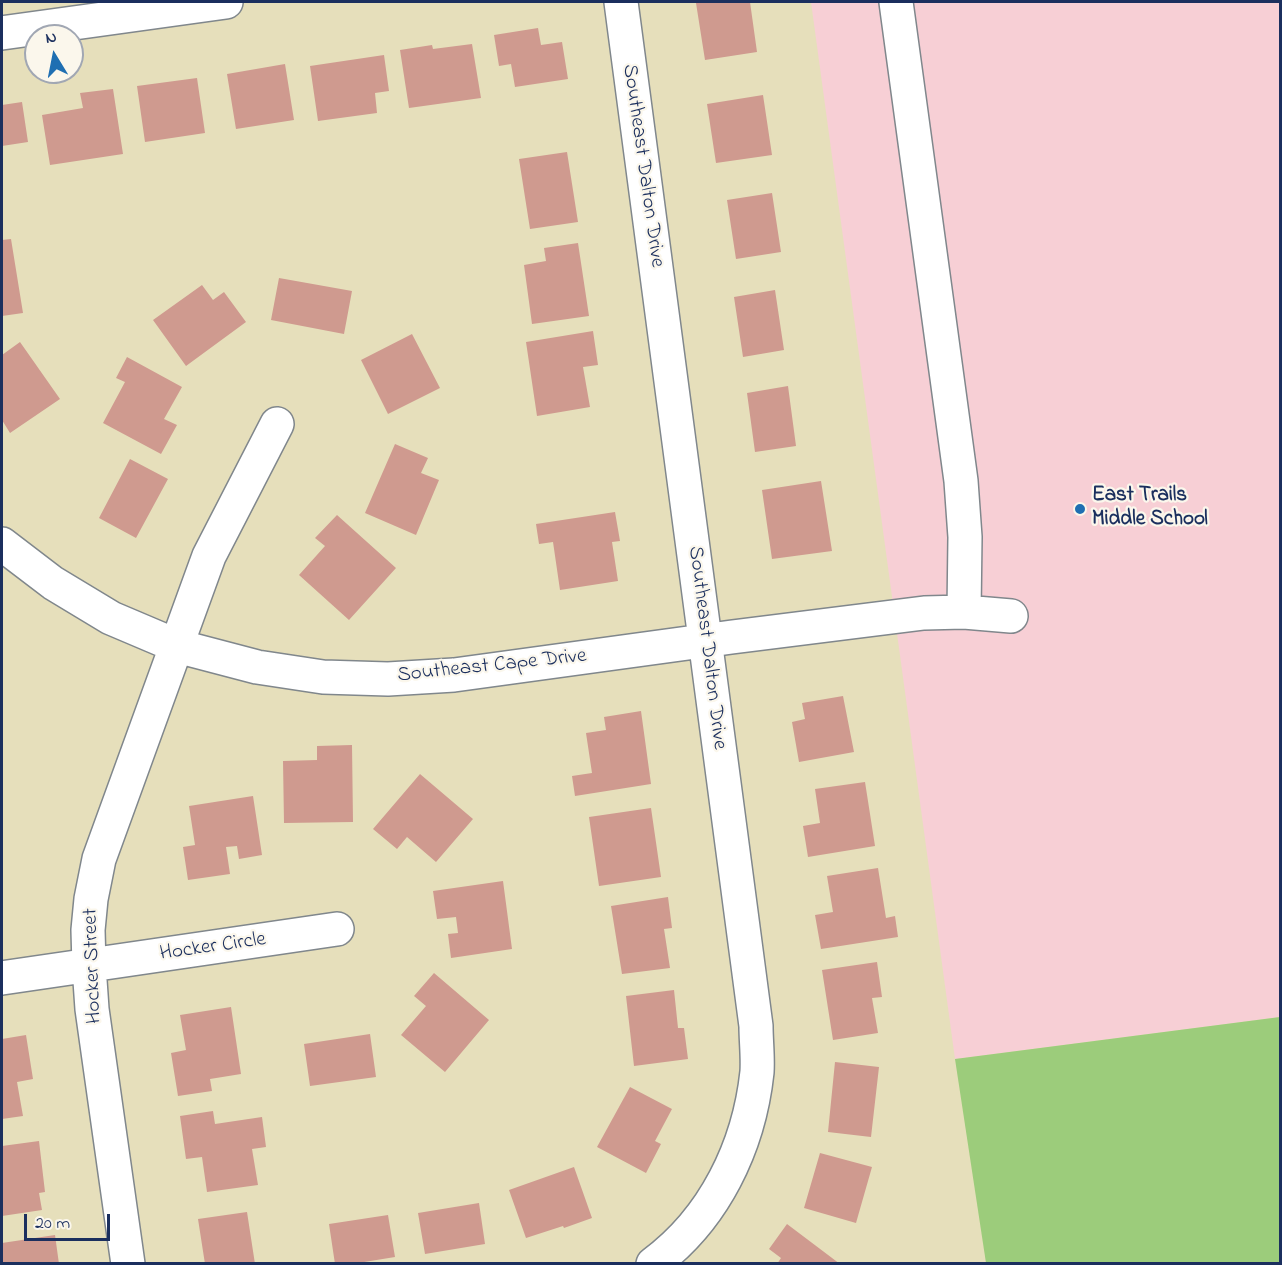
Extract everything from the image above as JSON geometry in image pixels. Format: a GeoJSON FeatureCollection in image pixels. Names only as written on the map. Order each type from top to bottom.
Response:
{"type":"FeatureCollection","features":[{"type":"Feature","properties":{"kind":"street"},"geometry":{"type":"LineString","coordinates":[[2,33],[226,2]]}},
{"type":"Feature","properties":{"kind":"street","name":"Southeast Dalton Drive"},"geometry":{"type":"LineString","coordinates":[[621,2],[756,1026],[757,1070],[751,1109],[742,1139],[721,1188],[697,1221],[668,1252],[653,1263]]}},
{"type":"Feature","properties":{"kind":"street"},"geometry":{"type":"LineString","coordinates":[[896,2],[961,481],[965,537],[964,612]]}},
{"type":"Feature","properties":{"kind":"street","name":"Hocker Street"},"geometry":{"type":"LineString","coordinates":[[128,1263],[92,1009],[88,930],[91,899],[99,859],[209,556],[277,424]]}},
{"type":"Feature","properties":{"kind":"street","name":"Southeast Cape Drive"},"geometry":{"type":"LineString","coordinates":[[2,544],[53,583],[111,618],[177,646],[257,667],[323,677],[388,679],[454,675],[705,640],[924,613],[964,612],[1011,616]]}},
{"type":"Feature","properties":{"kind":"street","name":"Hocker Circle"},"geometry":{"type":"LineString","coordinates":[[2,978],[337,929]]}},
{"type":"Feature","properties":{"kind":"shaded area","name":"East Trails Middle School"},"geometry":{"type":"Polygon","coordinates":[[[811,2],[1280,2],[1280,1017],[955,1059],[811,2]]]}},
{"type":"Feature","properties":{"kind":"green space"},"geometry":{"type":"Polygon","coordinates":[[[1280,1017],[1280,1263],[986,1263],[955,1059],[1280,1017]]]}},
{"type":"Feature","properties":{"kind":"building"},"geometry":{"type":"Polygon","coordinates":[[[750,2],[757,52],[705,60],[696,3],[750,2]]]}},
{"type":"Feature","properties":{"kind":"building"},"geometry":{"type":"Polygon","coordinates":[[[538,28],[541,45],[562,42],[568,79],[515,87],[511,64],[499,66],[494,35],[538,28]]]}},
{"type":"Feature","properties":{"kind":"building"},"geometry":{"type":"Polygon","coordinates":[[[472,44],[481,98],[409,108],[400,50],[432,45],[433,49],[472,44]]]}},
{"type":"Feature","properties":{"kind":"building"},"geometry":{"type":"Polygon","coordinates":[[[384,55],[389,91],[375,93],[377,113],[318,121],[310,66],[384,55]]]}},
{"type":"Feature","properties":{"kind":"building"},"geometry":{"type":"Polygon","coordinates":[[[285,64],[294,120],[236,129],[227,74],[285,64]]]}},
{"type":"Feature","properties":{"kind":"building"},"geometry":{"type":"Polygon","coordinates":[[[197,78],[205,133],[145,142],[137,86],[197,78]]]}},
{"type":"Feature","properties":{"kind":"building"},"geometry":{"type":"Polygon","coordinates":[[[113,89],[123,154],[50,165],[42,115],[83,108],[80,93],[113,89]]]}},
{"type":"Feature","properties":{"kind":"building"},"geometry":{"type":"Polygon","coordinates":[[[763,95],[772,155],[716,163],[707,104],[763,95]]]}},
{"type":"Feature","properties":{"kind":"building"},"geometry":{"type":"Polygon","coordinates":[[[22,102],[28,142],[2,146],[2,105],[22,102]]]}},
{"type":"Feature","properties":{"kind":"building"},"geometry":{"type":"Polygon","coordinates":[[[567,152],[578,222],[530,229],[519,159],[567,152]]]}},
{"type":"Feature","properties":{"kind":"building"},"geometry":{"type":"Polygon","coordinates":[[[772,193],[781,252],[736,259],[727,200],[772,193]]]}},
{"type":"Feature","properties":{"kind":"building"},"geometry":{"type":"Polygon","coordinates":[[[11,239],[23,313],[2,316],[2,240],[11,239]]]}},
{"type":"Feature","properties":{"kind":"building"},"geometry":{"type":"Polygon","coordinates":[[[578,243],[589,316],[532,324],[524,265],[546,261],[544,248],[578,243]]]}},
{"type":"Feature","properties":{"kind":"building"},"geometry":{"type":"Polygon","coordinates":[[[279,278],[352,291],[344,334],[271,320],[279,278]]]}},
{"type":"Feature","properties":{"kind":"building"},"geometry":{"type":"Polygon","coordinates":[[[202,285],[213,300],[224,292],[246,322],[186,366],[153,320],[202,285]]]}},
{"type":"Feature","properties":{"kind":"building"},"geometry":{"type":"Polygon","coordinates":[[[775,290],[784,350],[743,357],[734,297],[775,290]]]}},
{"type":"Feature","properties":{"kind":"building"},"geometry":{"type":"Polygon","coordinates":[[[593,331],[598,365],[583,367],[590,407],[537,416],[526,342],[593,331]]]}},
{"type":"Feature","properties":{"kind":"building"},"geometry":{"type":"Polygon","coordinates":[[[412,334],[440,388],[388,414],[361,360],[412,334]]]}},
{"type":"Feature","properties":{"kind":"building"},"geometry":{"type":"Polygon","coordinates":[[[20,342],[60,399],[10,433],[2,420],[2,355],[20,342]]]}},
{"type":"Feature","properties":{"kind":"building"},"geometry":{"type":"Polygon","coordinates":[[[127,357],[182,387],[164,419],[177,425],[161,454],[103,423],[125,382],[116,378],[127,357]]]}},
{"type":"Feature","properties":{"kind":"building"},"geometry":{"type":"Polygon","coordinates":[[[788,386],[796,446],[755,452],[747,393],[788,386]]]}},
{"type":"Feature","properties":{"kind":"building"},"geometry":{"type":"Polygon","coordinates":[[[395,444],[428,458],[421,473],[439,480],[416,535],[365,513],[395,444]]]}},
{"type":"Feature","properties":{"kind":"building"},"geometry":{"type":"Polygon","coordinates":[[[130,459],[168,479],[136,538],[99,518],[130,459]]]}},
{"type":"Feature","properties":{"kind":"building"},"geometry":{"type":"Polygon","coordinates":[[[821,481],[832,551],[772,559],[762,490],[821,481]]]}},
{"type":"Feature","properties":{"kind":"building"},"geometry":{"type":"Polygon","coordinates":[[[615,512],[620,541],[612,542],[618,581],[560,590],[553,542],[539,544],[536,524],[615,512]]]}},
{"type":"Feature","properties":{"kind":"building"},"geometry":{"type":"Polygon","coordinates":[[[337,515],[396,568],[349,620],[299,575],[325,546],[315,538],[337,515]]]}},
{"type":"Feature","properties":{"kind":"building"},"geometry":{"type":"Polygon","coordinates":[[[843,696],[854,752],[799,762],[792,722],[805,719],[802,703],[843,696]]]}},
{"type":"Feature","properties":{"kind":"building"},"geometry":{"type":"Polygon","coordinates":[[[641,711],[651,784],[575,796],[572,776],[592,773],[586,733],[606,730],[604,717],[641,711]]]}},
{"type":"Feature","properties":{"kind":"building"},"geometry":{"type":"Polygon","coordinates":[[[352,745],[353,822],[284,823],[283,761],[317,760],[317,746],[352,745]]]}},
{"type":"Feature","properties":{"kind":"building"},"geometry":{"type":"Polygon","coordinates":[[[420,774],[473,819],[436,862],[407,837],[397,849],[373,829],[420,774]]]}},
{"type":"Feature","properties":{"kind":"building"},"geometry":{"type":"Polygon","coordinates":[[[865,782],[875,846],[808,857],[803,826],[820,823],[815,789],[865,782]]]}},
{"type":"Feature","properties":{"kind":"building"},"geometry":{"type":"Polygon","coordinates":[[[253,796],[262,855],[239,859],[237,846],[226,847],[230,874],[188,880],[183,847],[195,845],[189,806],[253,796]]]}},
{"type":"Feature","properties":{"kind":"building"},"geometry":{"type":"Polygon","coordinates":[[[651,808],[661,877],[599,886],[589,817],[651,808]]]}},
{"type":"Feature","properties":{"kind":"building"},"geometry":{"type":"Polygon","coordinates":[[[878,868],[886,918],[895,916],[898,937],[821,949],[815,915],[833,912],[827,876],[878,868]]]}},
{"type":"Feature","properties":{"kind":"building"},"geometry":{"type":"Polygon","coordinates":[[[503,881],[512,949],[451,958],[448,934],[458,933],[456,917],[437,919],[433,891],[503,881]]]}},
{"type":"Feature","properties":{"kind":"building"},"geometry":{"type":"Polygon","coordinates":[[[668,897],[672,928],[664,929],[670,968],[622,974],[611,906],[668,897]]]}},
{"type":"Feature","properties":{"kind":"building"},"geometry":{"type":"Polygon","coordinates":[[[877,962],[882,997],[872,998],[878,1033],[833,1040],[822,970],[877,962]]]}},
{"type":"Feature","properties":{"kind":"building"},"geometry":{"type":"Polygon","coordinates":[[[434,973],[489,1020],[445,1072],[401,1035],[426,1006],[414,996],[434,973]]]}},
{"type":"Feature","properties":{"kind":"building"},"geometry":{"type":"Polygon","coordinates":[[[674,990],[678,1028],[684,1028],[688,1059],[634,1066],[626,996],[674,990]]]}},
{"type":"Feature","properties":{"kind":"building"},"geometry":{"type":"Polygon","coordinates":[[[231,1007],[241,1074],[210,1079],[212,1091],[178,1096],[171,1053],[186,1050],[180,1015],[231,1007]]]}},
{"type":"Feature","properties":{"kind":"building"},"geometry":{"type":"Polygon","coordinates":[[[370,1034],[376,1077],[310,1086],[304,1044],[370,1034]]]}},
{"type":"Feature","properties":{"kind":"building"},"geometry":{"type":"Polygon","coordinates":[[[26,1035],[33,1079],[17,1082],[23,1116],[2,1119],[2,1039],[26,1035]]]}},
{"type":"Feature","properties":{"kind":"building"},"geometry":{"type":"Polygon","coordinates":[[[835,1062],[879,1067],[871,1137],[828,1132],[835,1062]]]}},
{"type":"Feature","properties":{"kind":"building"},"geometry":{"type":"Polygon","coordinates":[[[630,1087],[672,1109],[655,1141],[661,1144],[646,1173],[597,1147],[630,1087]]]}},
{"type":"Feature","properties":{"kind":"building"},"geometry":{"type":"Polygon","coordinates":[[[213,1111],[215,1124],[262,1117],[266,1147],[252,1149],[258,1185],[207,1192],[202,1157],[186,1159],[180,1116],[213,1111]]]}},
{"type":"Feature","properties":{"kind":"building"},"geometry":{"type":"Polygon","coordinates":[[[39,1141],[45,1192],[39,1193],[42,1210],[2,1216],[2,1146],[39,1141]]]}},
{"type":"Feature","properties":{"kind":"building"},"geometry":{"type":"Polygon","coordinates":[[[820,1153],[872,1167],[856,1223],[804,1208],[820,1153]]]}},
{"type":"Feature","properties":{"kind":"building"},"geometry":{"type":"Polygon","coordinates":[[[574,1167],[592,1218],[526,1238],[509,1190],[574,1167]]]}},
{"type":"Feature","properties":{"kind":"building"},"geometry":{"type":"Polygon","coordinates":[[[479,1203],[485,1244],[425,1254],[418,1213],[479,1203]]]}},
{"type":"Feature","properties":{"kind":"building"},"geometry":{"type":"Polygon","coordinates":[[[247,1212],[255,1264],[205,1264],[198,1219],[247,1212]]]}},
{"type":"Feature","properties":{"kind":"building"},"geometry":{"type":"Polygon","coordinates":[[[388,1215],[395,1257],[352,1264],[335,1264],[329,1224],[388,1215]]]}},
{"type":"Feature","properties":{"kind":"building"},"geometry":{"type":"Polygon","coordinates":[[[787,1224],[840,1264],[777,1264],[781,1258],[769,1249],[787,1224]]]}},
{"type":"Feature","properties":{"kind":"building"},"geometry":{"type":"Polygon","coordinates":[[[55,1235],[59,1264],[2,1264],[2,1243],[55,1235]]]}},
{"type":"Feature","properties":{"kind":"place","name":"East Trails Middle School"},"geometry":{"type":"Point","coordinates":[1080,509]}}]}
